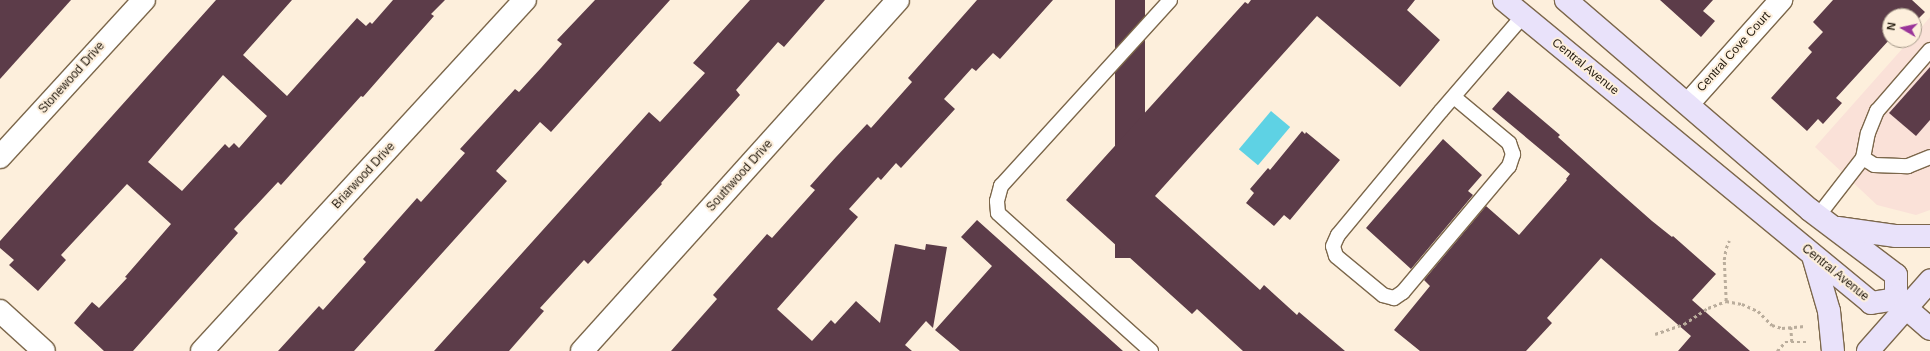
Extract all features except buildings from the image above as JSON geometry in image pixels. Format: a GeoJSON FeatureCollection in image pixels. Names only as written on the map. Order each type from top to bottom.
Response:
{"type":"FeatureCollection","features":[{"type":"Feature","properties":{"kind":"main road","name":"Central Avenue"},"geometry":{"type":"LineString","coordinates":[[1504,0],[1871,303],[1896,299],[1896,274],[1826,222],[1566,0]]}},
{"type":"Feature","properties":{"kind":"main road"},"geometry":{"type":"LineString","coordinates":[[1826,222],[1896,236],[1930,236]]}},
{"type":"Feature","properties":{"kind":"main road"},"geometry":{"type":"LineString","coordinates":[[1813,256],[1829,311],[1832,351]]}},
{"type":"Feature","properties":{"kind":"main road"},"geometry":{"type":"LineString","coordinates":[[1868,351],[1930,281]]}},
{"type":"Feature","properties":{"kind":"main road"},"geometry":{"type":"LineString","coordinates":[[1906,308],[1930,330]]}},
{"type":"Feature","properties":{"kind":"street","name":"Stonewood Drive"},"geometry":{"type":"LineString","coordinates":[[0,157],[144,0]]}},
{"type":"Feature","properties":{"kind":"street","name":"Briarwood Drive"},"geometry":{"type":"LineString","coordinates":[[202,351],[525,0]]}},
{"type":"Feature","properties":{"kind":"street","name":"Southwood Drive"},"geometry":{"type":"LineString","coordinates":[[582,351],[898,0]]}},
{"type":"Feature","properties":{"kind":"street","name":"Central Cove Court"},"geometry":{"type":"LineString","coordinates":[[1688,104],[1781,0]]}},
{"type":"Feature","properties":{"kind":"street"},"geometry":{"type":"LineString","coordinates":[[0,311],[44,351]]}},
{"type":"Feature","properties":{"kind":"lane"},"geometry":{"type":"LineString","coordinates":[[1151,351],[998,213],[997,201],[1001,186],[1170,0]]}},
{"type":"Feature","properties":{"kind":"lane"},"geometry":{"type":"LineString","coordinates":[[1454,97],[1509,143],[1513,154],[1509,166],[1403,292],[1394,298],[1383,295],[1336,256],[1333,246],[1338,235],[1522,16]]}},
{"type":"Feature","properties":{"kind":"lane"},"geometry":{"type":"LineString","coordinates":[[1826,222],[1863,158],[1868,133],[1877,111],[1930,50]]}},
{"type":"Feature","properties":{"kind":"lane"},"geometry":{"type":"LineString","coordinates":[[1863,158],[1874,165],[1908,166],[1930,157]]}},
{"type":"Feature","properties":{"kind":"path"},"geometry":{"type":"LineString","coordinates":[[1726,301],[1724,260],[1726,248],[1730,241]]}},
{"type":"Feature","properties":{"kind":"path"},"geometry":{"type":"LineString","coordinates":[[1655,334],[1684,324],[1708,308],[1726,301],[1742,304],[1758,311],[1772,325],[1782,328],[1810,326]]}},
{"type":"Feature","properties":{"kind":"path"},"geometry":{"type":"LineString","coordinates":[[1791,327],[1792,342]]}},
{"type":"Feature","properties":{"kind":"path"},"geometry":{"type":"LineString","coordinates":[[1777,351],[1784,342],[1811,342]]}},
{"type":"Feature","properties":{"kind":"shaded area"},"geometry":{"type":"Polygon","coordinates":[[[1930,17],[1930,210],[1916,215],[1877,205],[1815,147],[1903,48],[1922,48],[1922,26],[1930,17]]]}},
{"type":"Feature","properties":{"kind":"water"},"geometry":{"type":"Polygon","coordinates":[[[1271,111],[1290,127],[1258,165],[1239,149],[1271,111]]]}}]}
